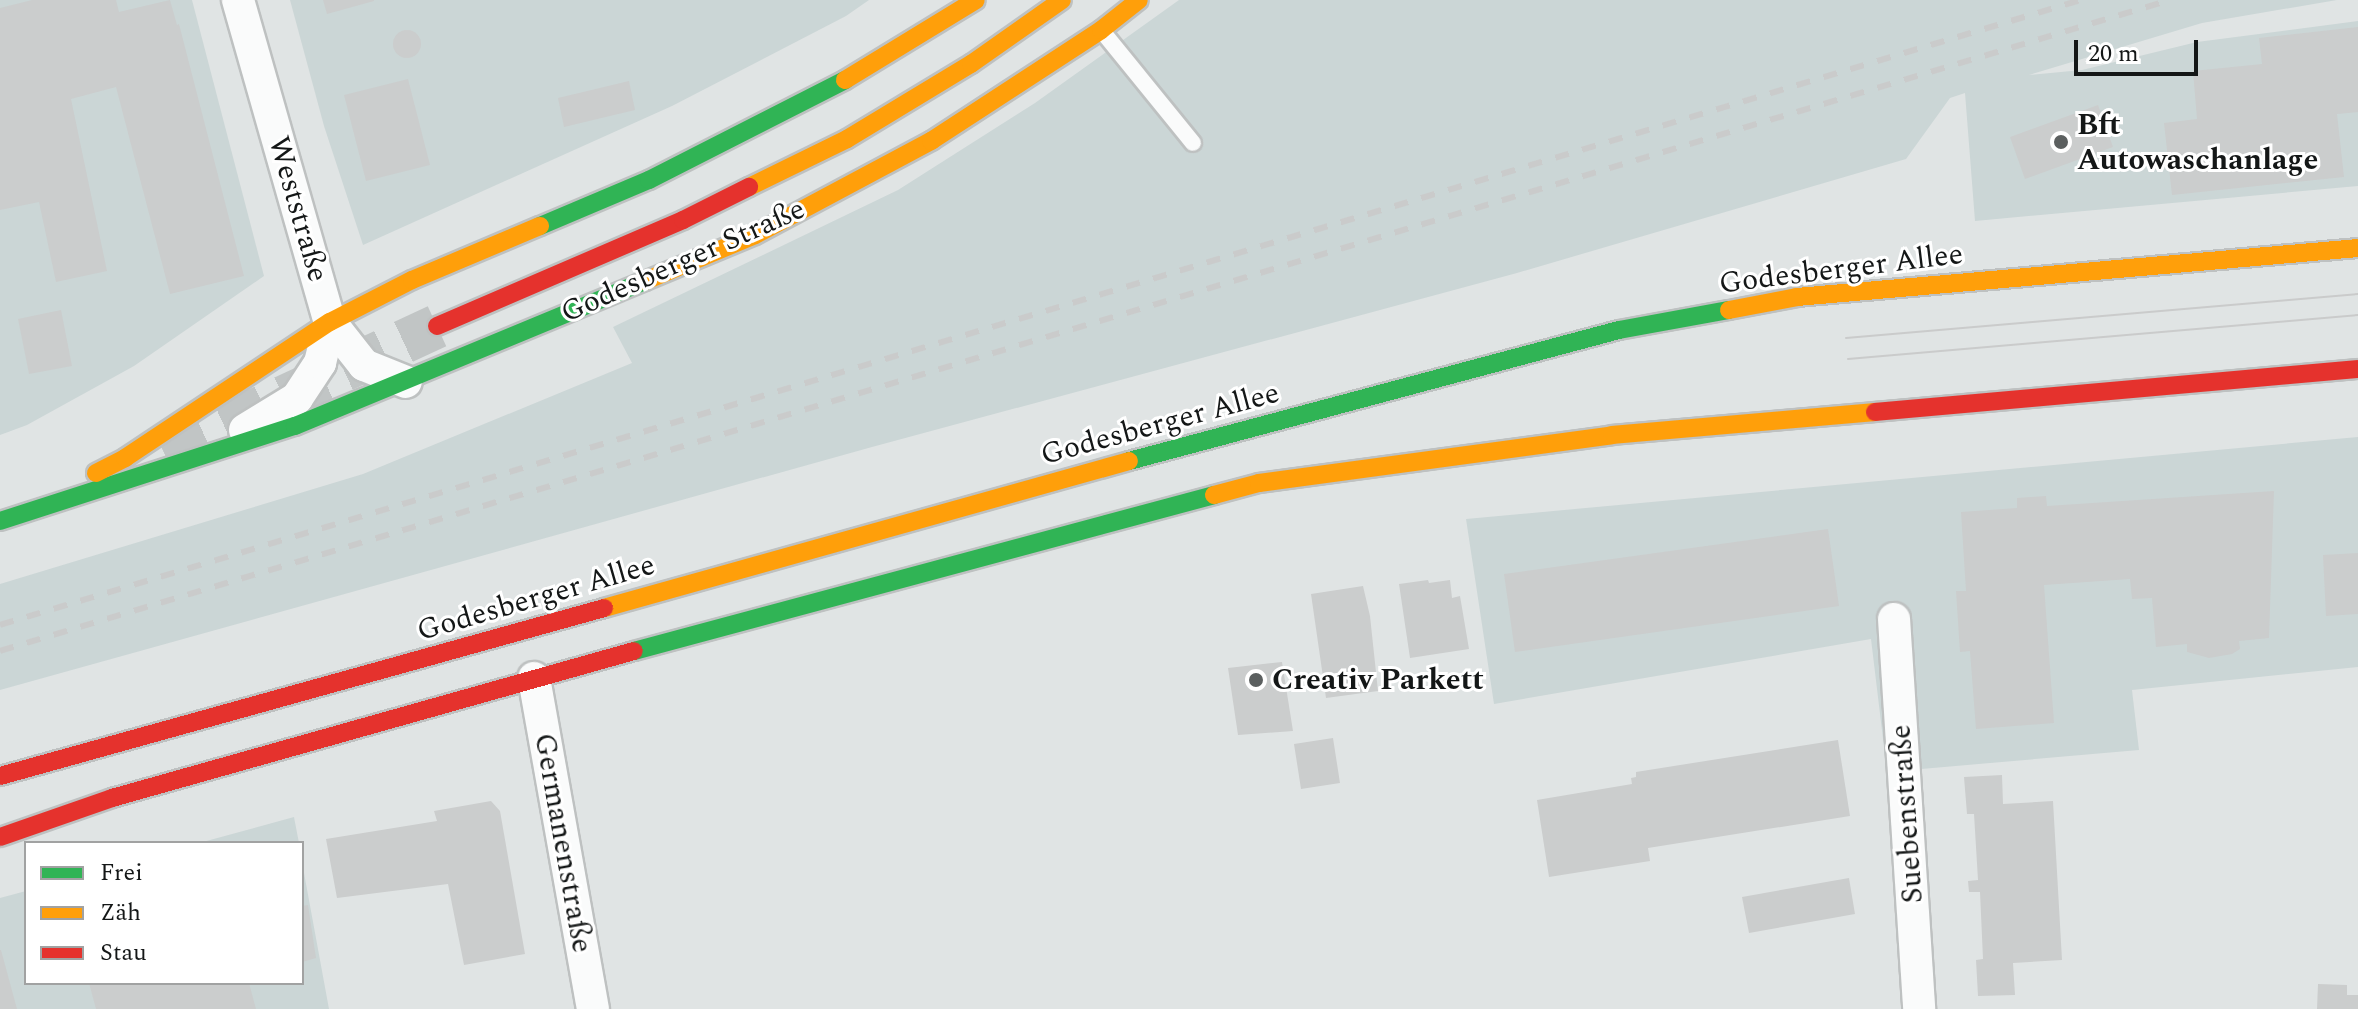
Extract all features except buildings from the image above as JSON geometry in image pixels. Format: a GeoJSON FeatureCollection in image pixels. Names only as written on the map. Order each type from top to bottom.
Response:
{"type":"FeatureCollection","features":[{"type":"Feature","properties":{"kind":"main road","name":"Godesberger Straße"},"geometry":{"type":"LineString","coordinates":[[2,520],[125,458],[330,322],[412,280],[649,180],[839,84],[976,0]]}},
{"type":"Feature","properties":{"kind":"main road","name":"Godesberger Straße"},"geometry":{"type":"LineString","coordinates":[[437,326],[683,220],[847,139],[971,64],[1062,0]]}},
{"type":"Feature","properties":{"kind":"main road","name":"Godesberger Straße"},"geometry":{"type":"LineString","coordinates":[[2,520],[195,461],[406,382],[755,235],[931,141],[1101,30],[1139,0]]}},
{"type":"Feature","properties":{"kind":"main road","name":"Godesberger Allee"},"geometry":{"type":"LineString","coordinates":[[0,776],[1249,428],[1619,330],[1797,297],[2358,248]]}},
{"type":"Feature","properties":{"kind":"main road"},"geometry":{"type":"LineString","coordinates":[[0,837],[112,798],[534,678],[1259,483],[1612,435],[2358,369]]}},
{"type":"Feature","properties":{"kind":"street","name":"Weststraße"},"geometry":{"type":"LineString","coordinates":[[238,0],[330,322],[364,365],[406,382]]}},
{"type":"Feature","properties":{"kind":"street","name":"Godesberger Straße"},"geometry":{"type":"LineString","coordinates":[[195,461],[297,398],[320,363],[330,322]]}},
{"type":"Feature","properties":{"kind":"street","name":"Suebenstraße"},"geometry":{"type":"LineString","coordinates":[[1894,619],[1919,1009]]}},
{"type":"Feature","properties":{"kind":"street","name":"Germanenstraße"},"geometry":{"type":"LineString","coordinates":[[534,678],[593,1009]]}},
{"type":"Feature","properties":{"kind":"lane"},"geometry":{"type":"LineString","coordinates":[[1101,30],[1193,143]]}},
{"type":"Feature","properties":{"kind":"shaded area"},"geometry":{"type":"Polygon","coordinates":[[[0,0],[192,0],[264,276],[134,366],[27,425],[0,435],[0,0]]]}},
{"type":"Feature","properties":{"kind":"shaded area"},"geometry":{"type":"Polygon","coordinates":[[[290,0],[869,0],[846,16],[672,106],[363,245],[324,126],[290,0]]]}},
{"type":"Feature","properties":{"kind":"shaded area"},"geometry":{"type":"Polygon","coordinates":[[[1179,0],[2337,0],[2202,23],[2029,75],[2082,70],[2197,42],[2358,21],[2358,186],[1975,221],[1965,93],[1950,98],[1906,159],[1517,273],[872,447],[0,690],[0,584],[363,474],[632,363],[613,327],[898,190],[1035,103],[1179,0]]]}},
{"type":"Feature","properties":{"kind":"shaded area"},"geometry":{"type":"Polygon","coordinates":[[[2358,437],[2358,667],[2132,690],[2139,750],[1887,772],[1871,639],[1494,704],[1466,519],[2358,437]]]}},
{"type":"Feature","properties":{"kind":"shaded area"},"geometry":{"type":"Polygon","coordinates":[[[294,817],[299,841],[206,841],[294,817]]]}},
{"type":"Feature","properties":{"kind":"shaded area"},"geometry":{"type":"Polygon","coordinates":[[[304,873],[329,1009],[0,1009],[0,898],[24,892],[24,985],[304,985],[304,873]]]}},
{"type":"Feature","properties":{"kind":"tunnel"},"geometry":{"type":"LineString","coordinates":[[164,453],[437,326]]}},
{"type":"Feature","properties":{"kind":"tram line"},"geometry":{"type":"LineString","coordinates":[[1846,338],[2358,294]]}},
{"type":"Feature","properties":{"kind":"tram line"},"geometry":{"type":"LineString","coordinates":[[1848,359],[2358,315]]}},
{"type":"Feature","properties":{"kind":"railway"},"geometry":{"type":"LineString","coordinates":[[0,625],[2081,0]]}},
{"type":"Feature","properties":{"kind":"railway"},"geometry":{"type":"LineString","coordinates":[[0,651],[2170,0]]}},
{"type":"Feature","properties":{"kind":"traffic: fast"},"geometry":{"type":"LineString","coordinates":[[540,226],[649,180],[845,80]]}},
{"type":"Feature","properties":{"kind":"traffic: fast"},"geometry":{"type":"LineString","coordinates":[[0,521],[295,426],[645,281]]}},
{"type":"Feature","properties":{"kind":"traffic: fast"},"geometry":{"type":"LineString","coordinates":[[1129,461],[1619,330],[1729,310]]}},
{"type":"Feature","properties":{"kind":"traffic: fast"},"geometry":{"type":"LineString","coordinates":[[634,651],[1214,495]]}},
{"type":"Feature","properties":{"kind":"traffic: slow"},"geometry":{"type":"LineString","coordinates":[[845,80],[976,0]]}},
{"type":"Feature","properties":{"kind":"traffic: slow"},"geometry":{"type":"LineString","coordinates":[[749,187],[847,139],[971,64],[1062,0]]}},
{"type":"Feature","properties":{"kind":"traffic: slow"},"geometry":{"type":"LineString","coordinates":[[645,281],[755,235],[931,141],[1101,30],[1139,0]]}},
{"type":"Feature","properties":{"kind":"traffic: slow"},"geometry":{"type":"LineString","coordinates":[[96,473],[125,458],[330,322],[412,280],[540,226]]}},
{"type":"Feature","properties":{"kind":"traffic: slow"},"geometry":{"type":"LineString","coordinates":[[1729,310],[1797,297],[2358,248]]}},
{"type":"Feature","properties":{"kind":"traffic: slow"},"geometry":{"type":"LineString","coordinates":[[1214,495],[1259,483],[1612,435],[1875,412]]}},
{"type":"Feature","properties":{"kind":"traffic: slow"},"geometry":{"type":"LineString","coordinates":[[604,608],[1129,461]]}},
{"type":"Feature","properties":{"kind":"traffic: jam"},"geometry":{"type":"LineString","coordinates":[[437,326],[683,220],[749,187]]}},
{"type":"Feature","properties":{"kind":"traffic: jam"},"geometry":{"type":"LineString","coordinates":[[1875,412],[2358,369]]}},
{"type":"Feature","properties":{"kind":"traffic: jam"},"geometry":{"type":"LineString","coordinates":[[0,776],[604,608]]}},
{"type":"Feature","properties":{"kind":"traffic: jam"},"geometry":{"type":"LineString","coordinates":[[0,837],[112,798],[634,651]]}},
{"type":"Feature","properties":{"kind":"place","name":"Bft Autowaschanlage"},"geometry":{"type":"Point","coordinates":[2061,142]}},
{"type":"Feature","properties":{"kind":"place","name":"Creativ Parkett"},"geometry":{"type":"Point","coordinates":[1256,680]}}]}
